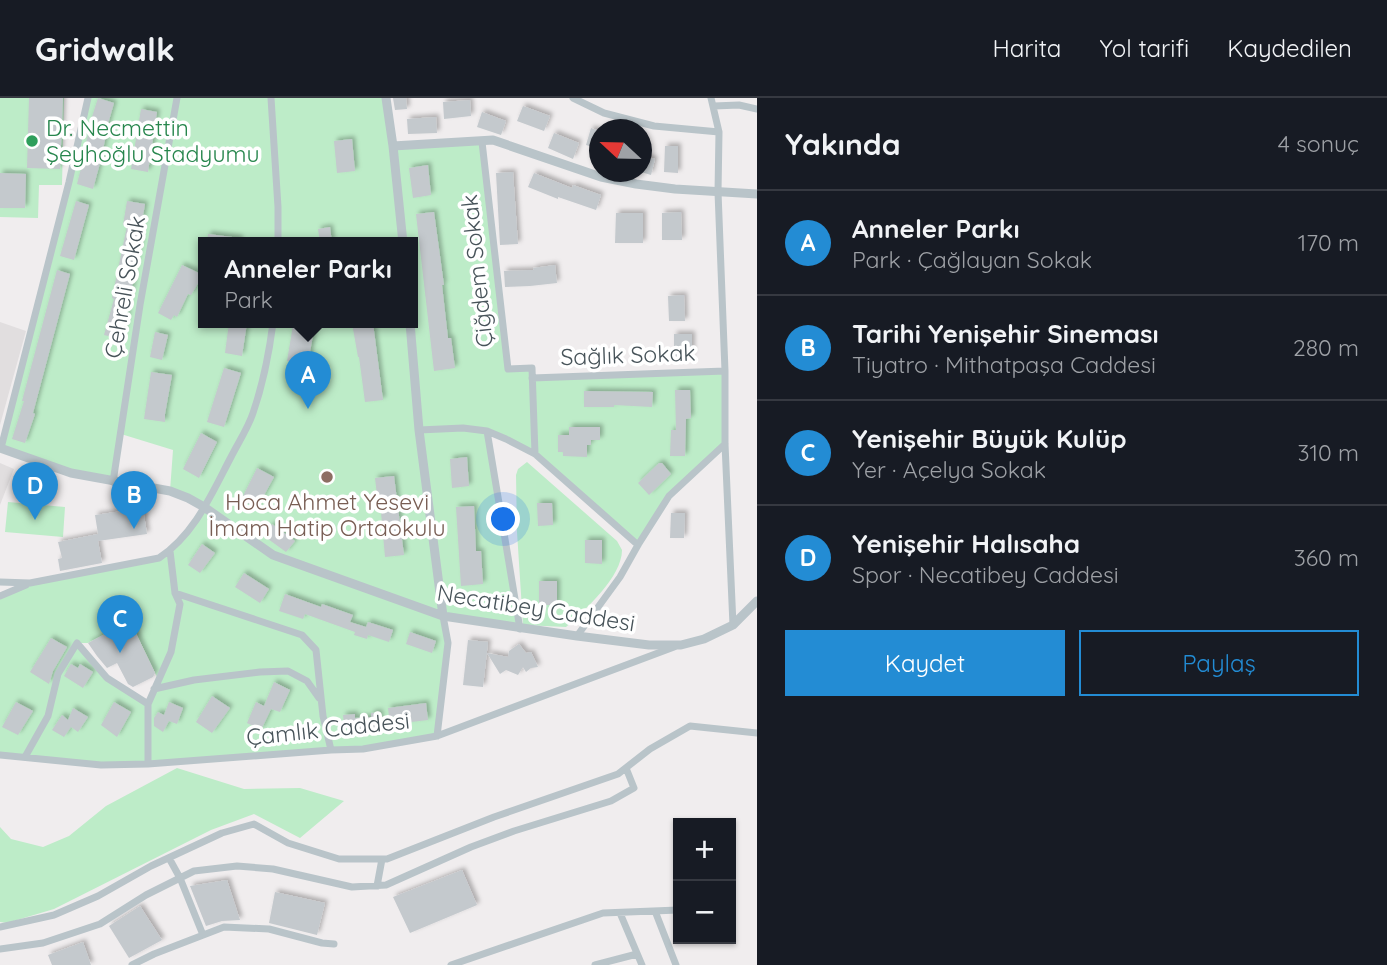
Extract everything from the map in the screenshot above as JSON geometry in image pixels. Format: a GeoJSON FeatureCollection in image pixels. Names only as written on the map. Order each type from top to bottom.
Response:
{"type":"FeatureCollection","features":[{"type":"Feature","properties":{"kind":"street"},"geometry":{"type":"LineString","coordinates":[[0,448],[88,98]]}},
{"type":"Feature","properties":{"kind":"street","name":"Çehreli Sokak"},"geometry":{"type":"LineString","coordinates":[[113,482],[140,305],[177,98]]}},
{"type":"Feature","properties":{"kind":"street"},"geometry":{"type":"LineString","coordinates":[[271,98],[278,237]]}},
{"type":"Feature","properties":{"kind":"street"},"geometry":{"type":"LineString","coordinates":[[386,98],[402,237]]}},
{"type":"Feature","properties":{"kind":"street"},"geometry":{"type":"LineString","coordinates":[[573,98],[604,113],[654,126],[719,132]]}},
{"type":"Feature","properties":{"kind":"street"},"geometry":{"type":"LineString","coordinates":[[733,625],[725,444],[718,192],[719,132],[713,102],[757,109]]}},
{"type":"Feature","properties":{"kind":"street"},"geometry":{"type":"LineString","coordinates":[[393,146],[493,140],[565,165],[636,184],[757,194]]}},
{"type":"Feature","properties":{"kind":"street","name":"Çiğdem Sokak"},"geometry":{"type":"LineString","coordinates":[[482,142],[508,369],[532,368],[532,377]]}},
{"type":"Feature","properties":{"kind":"street"},"geometry":{"type":"LineString","coordinates":[[0,596],[30,583],[159,558],[170,551],[204,508],[252,415],[267,362],[272,328]]}},
{"type":"Feature","properties":{"kind":"street"},"geometry":{"type":"LineString","coordinates":[[410,328],[419,430],[448,643],[437,736]]}},
{"type":"Feature","properties":{"kind":"street","name":"Sağlık Sokak"},"geometry":{"type":"LineString","coordinates":[[532,377],[725,371]]}},
{"type":"Feature","properties":{"kind":"street"},"geometry":{"type":"LineString","coordinates":[[532,377],[536,454]]}},
{"type":"Feature","properties":{"kind":"street"},"geometry":{"type":"LineString","coordinates":[[419,430],[463,428],[486,432],[536,454],[638,545]]}},
{"type":"Feature","properties":{"kind":"street"},"geometry":{"type":"LineString","coordinates":[[486,432],[520,629]]}},
{"type":"Feature","properties":{"kind":"street"},"geometry":{"type":"LineString","coordinates":[[577,636],[620,576],[669,496],[725,444]]}},
{"type":"Feature","properties":{"kind":"street","name":"Necatibey Caddesi"},"geometry":{"type":"LineString","coordinates":[[0,448],[71,473],[170,491],[188,498],[273,555],[443,616],[520,629],[649,645],[681,645]]}},
{"type":"Feature","properties":{"kind":"street"},"geometry":{"type":"LineString","coordinates":[[148,764],[148,704],[170,652],[180,604],[175,593],[170,551]]}},
{"type":"Feature","properties":{"kind":"street"},"geometry":{"type":"LineString","coordinates":[[0,582],[30,583]]}},
{"type":"Feature","properties":{"kind":"street"},"geometry":{"type":"LineString","coordinates":[[175,593],[302,635],[316,650],[323,716]]}},
{"type":"Feature","properties":{"kind":"street","name":"Çamlık Caddesi"},"geometry":{"type":"LineString","coordinates":[[0,755],[101,765],[148,764],[363,750],[437,736],[681,645],[704,639],[733,625],[757,601]]}},
{"type":"Feature","properties":{"kind":"street"},"geometry":{"type":"LineString","coordinates":[[25,757],[48,716],[58,674],[77,643],[107,678],[148,704]]}},
{"type":"Feature","properties":{"kind":"street"},"geometry":{"type":"LineString","coordinates":[[154,689],[194,680],[288,671],[307,681],[319,697],[331,750]]}},
{"type":"Feature","properties":{"kind":"street"},"geometry":{"type":"LineString","coordinates":[[0,927],[54,915],[98,896],[151,866],[222,833],[254,824],[288,843],[339,859],[387,859],[494,817],[618,774],[650,749],[690,726],[757,733]]}},
{"type":"Feature","properties":{"kind":"street"},"geometry":{"type":"LineString","coordinates":[[0,949],[43,943],[100,924],[146,895],[194,872],[237,866],[273,869],[352,887],[386,886],[471,847],[611,801],[634,788],[626,768]]}},
{"type":"Feature","properties":{"kind":"street"},"geometry":{"type":"LineString","coordinates":[[169,858],[203,935]]}},
{"type":"Feature","properties":{"kind":"street"},"geometry":{"type":"LineString","coordinates":[[377,886],[382,859]]}},
{"type":"Feature","properties":{"kind":"street"},"geometry":{"type":"LineString","coordinates":[[451,965],[603,913],[673,910]]}},
{"type":"Feature","properties":{"kind":"street"},"geometry":{"type":"LineString","coordinates":[[655,911],[676,965]]}},
{"type":"Feature","properties":{"kind":"street"},"geometry":{"type":"LineString","coordinates":[[620,912],[642,965]]}},
{"type":"Feature","properties":{"kind":"street"},"geometry":{"type":"LineString","coordinates":[[132,965],[224,927],[269,929],[334,944]]}},
{"type":"Feature","properties":{"kind":"street"},"geometry":{"type":"LineString","coordinates":[[596,965],[637,954]]}},
{"type":"Feature","properties":{"kind":"shaded area"},"geometry":{"type":"Polygon","coordinates":[[[0,322],[26,331],[0,425],[0,322]]]}},
{"type":"Feature","properties":{"kind":"shaded area"},"geometry":{"type":"Polygon","coordinates":[[[0,463],[14,469],[0,505],[0,463]]]}},
{"type":"Feature","properties":{"kind":"green space","name":"Dr. Necmettin Şeyhoğlu Stadyumu"},"geometry":{"type":"Polygon","coordinates":[[[0,98],[64,98],[62,185],[39,185],[38,218],[0,217],[0,98]]]}},
{"type":"Feature","properties":{"kind":"green space"},"geometry":{"type":"Polygon","coordinates":[[[88,98],[386,98],[393,146],[482,142],[508,369],[532,368],[532,377],[725,371],[725,444],[669,496],[638,545],[535,454],[487,432],[520,629],[443,617],[448,643],[437,736],[363,749],[101,765],[0,755],[0,596],[30,583],[159,558],[170,551],[204,508],[170,491],[173,450],[121,434],[113,482],[1,448],[88,98]],[[130,621],[88,643],[78,643],[107,678],[147,703],[158,679],[130,621]]]}},
{"type":"Feature","properties":{"kind":"green space"},"geometry":{"type":"Polygon","coordinates":[[[527,462],[617,541],[622,550],[616,571],[609,582],[566,627],[523,625],[516,475],[518,469],[527,462]]]}},
{"type":"Feature","properties":{"kind":"green space"},"geometry":{"type":"Polygon","coordinates":[[[8,502],[65,507],[63,537],[5,532],[8,502]]]}},
{"type":"Feature","properties":{"kind":"green space"},"geometry":{"type":"Polygon","coordinates":[[[177,768],[244,789],[300,788],[344,801],[300,838],[254,814],[211,830],[54,909],[7,923],[0,922],[0,827],[11,839],[43,847],[69,836],[106,806],[177,768]]]}},
{"type":"Feature","properties":{"kind":"building"},"geometry":{"type":"Polygon","coordinates":[[[29,98],[63,98],[60,169],[27,168],[29,98]]]}},
{"type":"Feature","properties":{"kind":"building"},"geometry":{"type":"Polygon","coordinates":[[[98,98],[114,103],[93,189],[77,184],[98,98]]]}},
{"type":"Feature","properties":{"kind":"building"},"geometry":{"type":"Polygon","coordinates":[[[393,98],[406,98],[407,109],[395,110],[393,98]]]}},
{"type":"Feature","properties":{"kind":"building"},"geometry":{"type":"Polygon","coordinates":[[[470,100],[471,116],[444,119],[443,102],[470,100]]]}},
{"type":"Feature","properties":{"kind":"building"},"geometry":{"type":"Polygon","coordinates":[[[523,106],[550,116],[544,131],[517,121],[523,106]]]}},
{"type":"Feature","properties":{"kind":"building"},"geometry":{"type":"Polygon","coordinates":[[[141,109],[157,112],[148,172],[131,169],[141,109]]]}},
{"type":"Feature","properties":{"kind":"building"},"geometry":{"type":"Polygon","coordinates":[[[482,112],[506,121],[501,135],[477,127],[482,112]]]}},
{"type":"Feature","properties":{"kind":"building"},"geometry":{"type":"Polygon","coordinates":[[[436,117],[437,133],[408,134],[407,119],[436,117]]]}},
{"type":"Feature","properties":{"kind":"building"},"geometry":{"type":"Polygon","coordinates":[[[554,133],[579,143],[573,159],[548,148],[554,133]]]}},
{"type":"Feature","properties":{"kind":"building"},"geometry":{"type":"Polygon","coordinates":[[[352,139],[355,171],[337,173],[334,141],[352,139]]]}},
{"type":"Feature","properties":{"kind":"building"},"geometry":{"type":"Polygon","coordinates":[[[665,146],[678,146],[678,173],[664,172],[665,146]]]}},
{"type":"Feature","properties":{"kind":"building"},"geometry":{"type":"Polygon","coordinates":[[[428,165],[431,195],[413,198],[409,168],[428,165]]]}},
{"type":"Feature","properties":{"kind":"building"},"geometry":{"type":"Polygon","coordinates":[[[513,172],[518,244],[500,245],[496,173],[513,172]]]}},
{"type":"Feature","properties":{"kind":"building"},"geometry":{"type":"Polygon","coordinates":[[[0,173],[26,174],[25,208],[0,208],[0,173]]]}},
{"type":"Feature","properties":{"kind":"building"},"geometry":{"type":"Polygon","coordinates":[[[534,173],[572,188],[573,185],[601,195],[596,210],[528,187],[534,173]]]}},
{"type":"Feature","properties":{"kind":"building"},"geometry":{"type":"Polygon","coordinates":[[[76,201],[89,205],[74,260],[60,256],[76,201]]]}},
{"type":"Feature","properties":{"kind":"building"},"geometry":{"type":"Polygon","coordinates":[[[127,201],[145,204],[141,240],[121,339],[104,335],[114,299],[112,298],[127,226],[123,225],[127,201]]]}},
{"type":"Feature","properties":{"kind":"building"},"geometry":{"type":"Polygon","coordinates":[[[434,212],[448,338],[451,338],[455,368],[434,371],[416,214],[434,212]]]}},
{"type":"Feature","properties":{"kind":"building"},"geometry":{"type":"Polygon","coordinates":[[[681,212],[682,240],[662,240],[662,213],[681,212]]]}},
{"type":"Feature","properties":{"kind":"building"},"geometry":{"type":"Polygon","coordinates":[[[616,213],[643,213],[643,243],[615,243],[616,213]]]}},
{"type":"Feature","properties":{"kind":"building"},"geometry":{"type":"Polygon","coordinates":[[[330,227],[331,237],[319,237],[318,229],[330,227]]]}},
{"type":"Feature","properties":{"kind":"building"},"geometry":{"type":"Polygon","coordinates":[[[208,234],[232,237],[208,237],[208,234]]]}},
{"type":"Feature","properties":{"kind":"building"},"geometry":{"type":"Polygon","coordinates":[[[182,265],[198,273],[198,283],[191,295],[188,294],[177,317],[174,315],[171,320],[158,313],[182,265]]]}},
{"type":"Feature","properties":{"kind":"building"},"geometry":{"type":"Polygon","coordinates":[[[555,265],[557,283],[505,287],[504,271],[534,270],[533,268],[555,265]]]}},
{"type":"Feature","properties":{"kind":"building"},"geometry":{"type":"Polygon","coordinates":[[[57,270],[70,274],[33,413],[35,414],[25,443],[12,439],[57,270]]]}},
{"type":"Feature","properties":{"kind":"building"},"geometry":{"type":"Polygon","coordinates":[[[684,295],[685,321],[669,321],[668,296],[684,295]]]}},
{"type":"Feature","properties":{"kind":"building"},"geometry":{"type":"Polygon","coordinates":[[[228,328],[246,328],[242,356],[225,353],[228,328]]]}},
{"type":"Feature","properties":{"kind":"building"},"geometry":{"type":"Polygon","coordinates":[[[292,328],[314,329],[308,364],[287,361],[292,328]]]}},
{"type":"Feature","properties":{"kind":"building"},"geometry":{"type":"Polygon","coordinates":[[[353,328],[374,328],[383,400],[365,402],[353,328]]]}},
{"type":"Feature","properties":{"kind":"building"},"geometry":{"type":"Polygon","coordinates":[[[155,332],[168,335],[162,360],[150,357],[155,332]]]}},
{"type":"Feature","properties":{"kind":"building"},"geometry":{"type":"Polygon","coordinates":[[[674,334],[692,334],[692,357],[674,357],[674,334]]]}},
{"type":"Feature","properties":{"kind":"building"},"geometry":{"type":"Polygon","coordinates":[[[224,368],[241,373],[224,427],[207,422],[224,368]]]}},
{"type":"Feature","properties":{"kind":"building"},"geometry":{"type":"Polygon","coordinates":[[[151,372],[172,375],[165,422],[144,419],[151,372]]]}},
{"type":"Feature","properties":{"kind":"building"},"geometry":{"type":"Polygon","coordinates":[[[675,390],[690,390],[691,418],[686,419],[685,456],[670,456],[671,430],[676,430],[675,390]]]}},
{"type":"Feature","properties":{"kind":"building"},"geometry":{"type":"Polygon","coordinates":[[[584,391],[653,392],[652,407],[584,407],[584,391]]]}},
{"type":"Feature","properties":{"kind":"building"},"geometry":{"type":"Polygon","coordinates":[[[569,427],[600,427],[600,440],[591,440],[591,445],[587,445],[587,457],[563,456],[563,452],[558,452],[558,435],[569,435],[569,427]]]}},
{"type":"Feature","properties":{"kind":"building"},"geometry":{"type":"Polygon","coordinates":[[[201,433],[217,442],[199,478],[183,469],[201,433]]]}},
{"type":"Feature","properties":{"kind":"building"},"geometry":{"type":"Polygon","coordinates":[[[467,457],[469,486],[452,488],[450,459],[467,457]]]}},
{"type":"Feature","properties":{"kind":"building"},"geometry":{"type":"Polygon","coordinates":[[[659,463],[671,474],[649,495],[638,483],[659,463]]]}},
{"type":"Feature","properties":{"kind":"building"},"geometry":{"type":"Polygon","coordinates":[[[257,468],[274,477],[257,508],[241,500],[257,468]]]}},
{"type":"Feature","properties":{"kind":"building"},"geometry":{"type":"Polygon","coordinates":[[[394,476],[404,555],[385,557],[375,478],[394,476]]]}},
{"type":"Feature","properties":{"kind":"building"},"geometry":{"type":"Polygon","coordinates":[[[537,503],[552,503],[553,525],[538,526],[537,503]]]}},
{"type":"Feature","properties":{"kind":"building"},"geometry":{"type":"Polygon","coordinates":[[[474,506],[476,551],[481,551],[483,584],[461,586],[456,507],[474,506]]]}},
{"type":"Feature","properties":{"kind":"building"},"geometry":{"type":"Polygon","coordinates":[[[143,508],[147,534],[98,541],[102,563],[60,571],[58,559],[62,558],[58,542],[98,534],[95,515],[143,508]]]}},
{"type":"Feature","properties":{"kind":"building"},"geometry":{"type":"Polygon","coordinates":[[[671,513],[685,513],[684,538],[670,538],[671,513]]]}},
{"type":"Feature","properties":{"kind":"building"},"geometry":{"type":"Polygon","coordinates":[[[272,524],[295,541],[286,552],[264,536],[272,524]]]}},
{"type":"Feature","properties":{"kind":"building"},"geometry":{"type":"Polygon","coordinates":[[[585,540],[602,540],[602,564],[585,563],[585,540]]]}},
{"type":"Feature","properties":{"kind":"building"},"geometry":{"type":"Polygon","coordinates":[[[202,544],[215,553],[200,573],[188,565],[202,544]]]}},
{"type":"Feature","properties":{"kind":"building"},"geometry":{"type":"Polygon","coordinates":[[[244,573],[269,589],[260,603],[235,587],[244,573]]]}},
{"type":"Feature","properties":{"kind":"building"},"geometry":{"type":"Polygon","coordinates":[[[539,581],[557,581],[557,605],[539,605],[539,581]]]}},
{"type":"Feature","properties":{"kind":"building"},"geometry":{"type":"Polygon","coordinates":[[[285,594],[353,615],[350,622],[366,627],[368,622],[393,630],[389,642],[368,635],[367,639],[354,635],[355,632],[305,614],[303,619],[279,611],[285,594]]]}},
{"type":"Feature","properties":{"kind":"building"},"geometry":{"type":"Polygon","coordinates":[[[130,621],[155,673],[153,677],[133,687],[128,684],[117,663],[107,668],[88,643],[130,621]]]}},
{"type":"Feature","properties":{"kind":"building"},"geometry":{"type":"Polygon","coordinates":[[[410,632],[436,641],[432,653],[406,644],[410,632]]]}},
{"type":"Feature","properties":{"kind":"building"},"geometry":{"type":"Polygon","coordinates":[[[51,638],[67,647],[49,684],[30,672],[51,638]]]}},
{"type":"Feature","properties":{"kind":"building"},"geometry":{"type":"Polygon","coordinates":[[[468,640],[488,642],[483,687],[463,685],[468,640]]]}},
{"type":"Feature","properties":{"kind":"building"},"geometry":{"type":"Polygon","coordinates":[[[519,644],[526,653],[531,652],[538,667],[526,672],[523,667],[518,675],[506,670],[500,674],[487,653],[508,657],[509,651],[519,644]]]}},
{"type":"Feature","properties":{"kind":"building"},"geometry":{"type":"Polygon","coordinates":[[[71,664],[78,668],[80,664],[93,672],[83,688],[64,676],[71,664]]]}},
{"type":"Feature","properties":{"kind":"building"},"geometry":{"type":"Polygon","coordinates":[[[274,682],[290,690],[280,712],[271,709],[261,730],[247,723],[256,702],[264,706],[274,682]]]}},
{"type":"Feature","properties":{"kind":"building"},"geometry":{"type":"Polygon","coordinates":[[[212,696],[230,708],[212,733],[196,722],[212,696]]]}},
{"type":"Feature","properties":{"kind":"building"},"geometry":{"type":"Polygon","coordinates":[[[16,702],[33,711],[18,735],[2,727],[16,702]]]}},
{"type":"Feature","properties":{"kind":"building"},"geometry":{"type":"Polygon","coordinates":[[[114,702],[131,712],[117,737],[101,725],[114,702]]]}},
{"type":"Feature","properties":{"kind":"building"},"geometry":{"type":"Polygon","coordinates":[[[169,702],[183,708],[177,724],[169,721],[163,732],[154,726],[154,718],[158,712],[164,715],[169,702]]]}},
{"type":"Feature","properties":{"kind":"building"},"geometry":{"type":"Polygon","coordinates":[[[426,703],[428,720],[394,724],[393,716],[389,717],[388,708],[426,703]]]}},
{"type":"Feature","properties":{"kind":"building"},"geometry":{"type":"Polygon","coordinates":[[[73,708],[88,717],[78,732],[71,727],[64,737],[52,730],[62,715],[68,720],[73,708]]]}},
{"type":"Feature","properties":{"kind":"building"},"geometry":{"type":"Polygon","coordinates":[[[380,712],[381,730],[348,733],[343,715],[355,714],[355,718],[371,717],[371,713],[380,712]]]}},
{"type":"Feature","properties":{"kind":"building"},"geometry":{"type":"Polygon","coordinates":[[[462,870],[477,905],[410,933],[393,897],[462,870]]]}},
{"type":"Feature","properties":{"kind":"building"},"geometry":{"type":"Polygon","coordinates":[[[227,880],[240,920],[222,921],[206,926],[190,886],[227,880]]]}},
{"type":"Feature","properties":{"kind":"building"},"geometry":{"type":"Polygon","coordinates":[[[275,892],[325,903],[317,935],[269,923],[275,892]]]}},
{"type":"Feature","properties":{"kind":"building"},"geometry":{"type":"Polygon","coordinates":[[[140,906],[162,940],[129,958],[109,926],[140,906]]]}},
{"type":"Feature","properties":{"kind":"building"},"geometry":{"type":"Polygon","coordinates":[[[83,942],[91,965],[52,965],[48,955],[83,942]]]}},
{"type":"Feature","properties":{"kind":"place","name":"Dr. Necmettin Şeyhoğlu Stadyumu"},"geometry":{"type":"Point","coordinates":[32,141]}},
{"type":"Feature","properties":{"kind":"place","name":"Anneler Parkı"},"geometry":{"type":"Point","coordinates":[308,409]}},
{"type":"Feature","properties":{"kind":"place","name":"Hoca Ahmet Yesevi İmam Hatip Ortaokulu"},"geometry":{"type":"Point","coordinates":[327,477]}},
{"type":"Feature","properties":{"kind":"place","name":"Yenişehir Halısaha"},"geometry":{"type":"Point","coordinates":[35,520]}},
{"type":"Feature","properties":{"kind":"place","name":"Tarihi Yenişehir Sineması"},"geometry":{"type":"Point","coordinates":[134,529]}},
{"type":"Feature","properties":{"kind":"place","name":"Yenişehir Büyük Kulüp"},"geometry":{"type":"Point","coordinates":[120,653]}}]}
